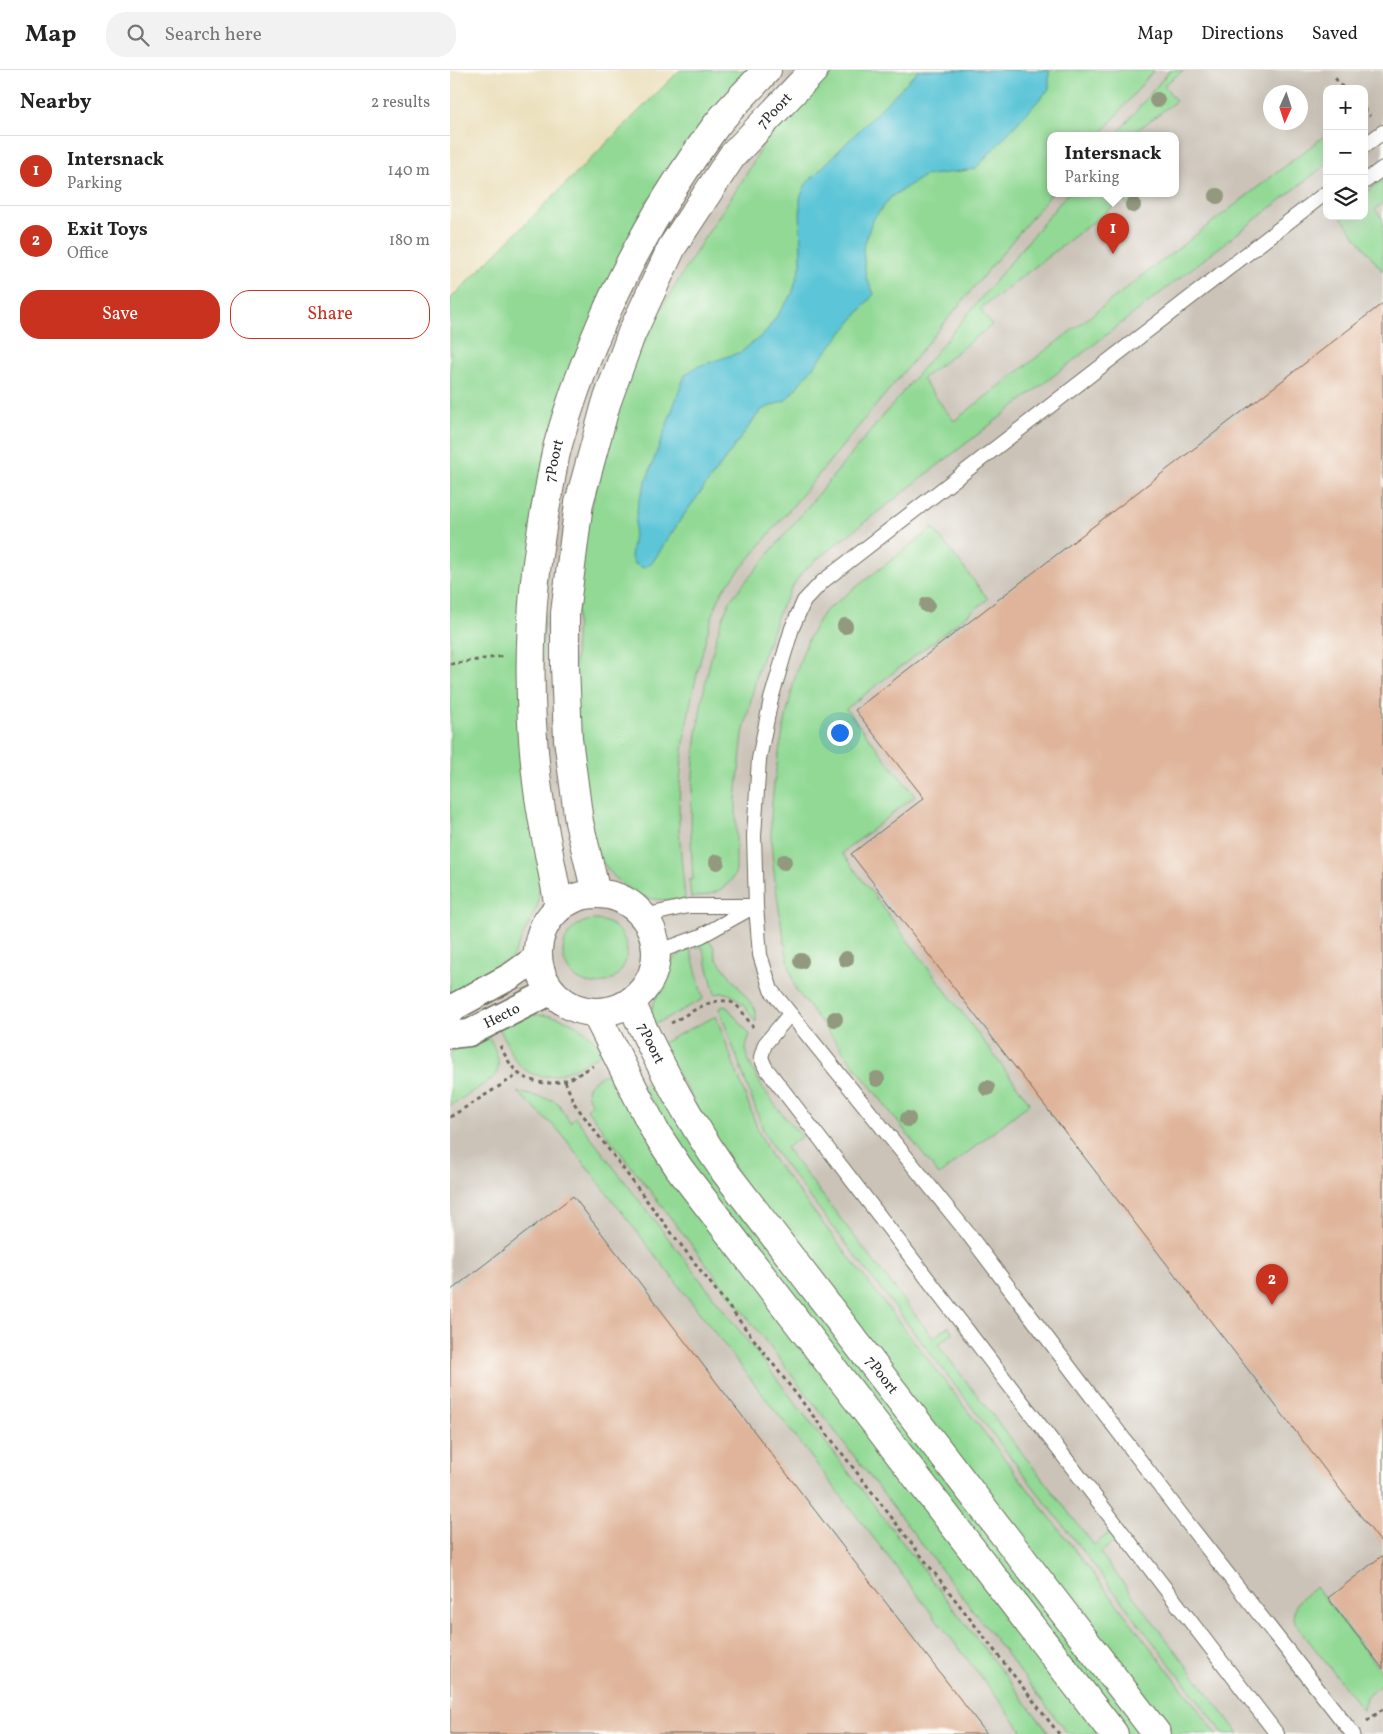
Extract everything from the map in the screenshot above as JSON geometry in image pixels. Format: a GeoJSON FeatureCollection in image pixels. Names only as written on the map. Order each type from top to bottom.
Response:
{"type":"FeatureCollection","features":[{"type":"Feature","properties":{"kind":"street","name":"7Poort"},"geometry":{"type":"LineString","coordinates":[[559,907],[537,783],[531,692],[535,571],[558,442],[591,347],[615,292],[647,231],[679,179],[717,125],[767,70]]}},
{"type":"Feature","properties":{"kind":"street","name":"7Poort"},"geometry":{"type":"LineString","coordinates":[[596,893],[579,822],[568,739],[565,613],[579,503],[606,404],[630,335],[672,247],[732,156],[814,70]]}},
{"type":"Feature","properties":{"kind":"street"},"geometry":{"type":"LineString","coordinates":[[596,893],[614,896],[630,903],[644,916],[653,933],[657,952],[654,971],[645,988],[631,1002],[608,1011],[595,1012],[571,1006],[552,991],[540,970],[538,943],[549,917],[559,907],[583,895],[596,893]]}},
{"type":"Feature","properties":{"kind":"street","name":"Hecto"},"geometry":{"type":"LineString","coordinates":[[450,1012],[456,1006],[511,976],[538,957]]}},
{"type":"Feature","properties":{"kind":"street","name":"Hecto"},"geometry":{"type":"LineString","coordinates":[[450,1034],[469,1033],[552,991]]}},
{"type":"Feature","properties":{"kind":"street","name":"7Poort"},"geometry":{"type":"LineString","coordinates":[[631,1002],[646,1037],[703,1141],[725,1172],[1158,1734]]}},
{"type":"Feature","properties":{"kind":"street"},"geometry":{"type":"LineString","coordinates":[[595,1012],[655,1131],[679,1168],[1114,1734]]}},
{"type":"Feature","properties":{"kind":"lane"},"geometry":{"type":"LineString","coordinates":[[1368,143],[1383,132]]}},
{"type":"Feature","properties":{"kind":"lane"},"geometry":{"type":"LineString","coordinates":[[1368,179],[1383,168]]}},
{"type":"Feature","properties":{"kind":"lane"},"geometry":{"type":"LineString","coordinates":[[1323,195],[822,582],[804,601],[792,628],[771,699],[759,759],[754,836],[756,906],[760,955],[770,990],[966,1231],[1186,1521],[1353,1734]]}},
{"type":"Feature","properties":{"kind":"lane"},"geometry":{"type":"LineString","coordinates":[[644,916],[688,906],[756,906]]}},
{"type":"Feature","properties":{"kind":"lane"},"geometry":{"type":"LineString","coordinates":[[657,952],[701,936],[756,906]]}},
{"type":"Feature","properties":{"kind":"lane"},"geometry":{"type":"LineString","coordinates":[[790,1014],[765,1044],[761,1057],[765,1067],[1277,1734]]}},
{"type":"Feature","properties":{"kind":"path"},"geometry":{"type":"LineString","coordinates":[[1335,78],[1341,85]]}},
{"type":"Feature","properties":{"kind":"path"},"geometry":{"type":"LineString","coordinates":[[450,664],[486,660],[531,651]]}},
{"type":"Feature","properties":{"kind":"path"},"geometry":{"type":"LineString","coordinates":[[450,1117],[519,1074]]}},
{"type":"Feature","properties":{"kind":"path"},"geometry":{"type":"LineString","coordinates":[[565,1081],[574,1103],[657,1214],[1059,1734]]}},
{"type":"Feature","properties":{"kind":"shaded area"},"geometry":{"type":"Polygon","coordinates":[[[714,70],[1383,70],[1383,1734],[450,1734],[450,695],[714,70]]]}},
{"type":"Feature","properties":{"kind":"green space"},"geometry":{"type":"Polygon","coordinates":[[[680,70],[761,70],[708,130],[553,439],[534,828],[540,882],[538,905],[513,956],[500,971],[450,999],[450,299],[680,70]]]}},
{"type":"Feature","properties":{"kind":"green space"},"geometry":{"type":"Polygon","coordinates":[[[829,70],[1154,70],[1102,132],[1047,132],[1047,197],[1049,197],[723,590],[712,616],[695,682],[684,744],[680,785],[679,827],[685,899],[665,900],[650,898],[637,894],[622,884],[609,871],[595,849],[573,723],[579,551],[630,367],[660,311],[703,240],[746,175],[771,130],[829,70]]]}},
{"type":"Feature","properties":{"kind":"green space"},"geometry":{"type":"Polygon","coordinates":[[[1170,70],[1184,70],[1164,85],[1176,101],[1135,132],[1118,132],[1170,70]]]}},
{"type":"Feature","properties":{"kind":"green space"},"geometry":{"type":"Polygon","coordinates":[[[1323,137],[1323,167],[802,572],[779,612],[758,670],[743,734],[736,800],[736,871],[733,878],[724,888],[691,898],[689,880],[693,879],[691,825],[693,772],[699,719],[718,631],[732,598],[1065,197],[1129,197],[1141,211],[1135,215],[1123,199],[980,309],[992,325],[922,379],[954,421],[1323,137]]]}},
{"type":"Feature","properties":{"kind":"green space"},"geometry":{"type":"Polygon","coordinates":[[[1383,179],[1383,203],[1375,209],[1383,219],[1383,272],[1343,220],[1368,220],[1368,191],[1383,179]]]}},
{"type":"Feature","properties":{"kind":"green space"},"geometry":{"type":"Polygon","coordinates":[[[933,528],[988,599],[846,709],[915,796],[842,853],[1030,1103],[939,1175],[796,990],[786,953],[771,841],[773,789],[782,735],[797,670],[811,634],[824,612],[933,528]]]}},
{"type":"Feature","properties":{"kind":"green space"},"geometry":{"type":"Polygon","coordinates":[[[595,920],[613,926],[621,934],[627,952],[621,970],[613,978],[595,984],[577,978],[569,970],[563,952],[569,934],[577,926],[595,920]]]}},
{"type":"Feature","properties":{"kind":"green space"},"geometry":{"type":"Polygon","coordinates":[[[708,941],[713,945],[716,958],[754,1007],[756,1022],[739,1000],[729,994],[715,994],[702,946],[696,948],[695,943],[708,941]]]}},
{"type":"Feature","properties":{"kind":"green space"},"geometry":{"type":"Polygon","coordinates":[[[690,947],[703,999],[652,1026],[652,1008],[666,974],[673,960],[690,947]]]}},
{"type":"Feature","properties":{"kind":"green space"},"geometry":{"type":"Polygon","coordinates":[[[724,1006],[728,1008],[750,1035],[746,1049],[747,1054],[762,1086],[778,1109],[802,1136],[786,1148],[933,1338],[949,1326],[953,1333],[938,1345],[1094,1545],[1109,1533],[1115,1541],[1100,1553],[1239,1734],[1224,1734],[776,1153],[764,1132],[719,1008],[724,1006]]]}},
{"type":"Feature","properties":{"kind":"green space"},"geometry":{"type":"Polygon","coordinates":[[[533,1015],[555,1017],[573,1024],[590,1036],[604,1052],[560,1074],[538,1075],[527,1071],[514,1058],[499,1028],[533,1015]]]}},
{"type":"Feature","properties":{"kind":"green space"},"geometry":{"type":"Polygon","coordinates":[[[716,1016],[759,1133],[770,1155],[1217,1734],[1168,1734],[740,1179],[660,1044],[716,1016]]]}},
{"type":"Feature","properties":{"kind":"green space"},"geometry":{"type":"Polygon","coordinates":[[[488,1034],[498,1057],[496,1074],[492,1079],[450,1106],[450,1053],[488,1034]]]}},
{"type":"Feature","properties":{"kind":"green space"},"geometry":{"type":"Polygon","coordinates":[[[614,1069],[1105,1734],[1068,1734],[587,1109],[592,1104],[587,1091],[589,1086],[596,1079],[614,1069]]]}},
{"type":"Feature","properties":{"kind":"green space"},"geometry":{"type":"Polygon","coordinates":[[[658,1076],[1148,1734],[1125,1734],[700,1182],[642,1086],[658,1076]]]}},
{"type":"Feature","properties":{"kind":"green space"},"geometry":{"type":"Polygon","coordinates":[[[517,1092],[553,1100],[558,1103],[570,1122],[575,1117],[1050,1734],[1025,1734],[560,1132],[517,1092]]]}},
{"type":"Feature","properties":{"kind":"green space"},"geometry":{"type":"Polygon","coordinates":[[[1316,1587],[1383,1674],[1383,1683],[1366,1697],[1363,1710],[1295,1623],[1294,1611],[1298,1602],[1316,1587]]]}},
{"type":"Feature","properties":{"kind":"water"},"geometry":{"type":"Polygon","coordinates":[[[919,70],[1049,70],[1049,89],[975,169],[924,176],[891,197],[872,221],[863,249],[866,277],[874,294],[786,400],[761,410],[681,519],[652,563],[644,568],[635,564],[631,557],[638,503],[685,375],[696,367],[741,352],[765,333],[792,294],[801,264],[800,198],[806,184],[919,70]]]}},
{"type":"Feature","properties":{"kind":"building"},"geometry":{"type":"Polygon","coordinates":[[[1383,303],[1383,1545],[851,854],[924,798],[855,710],[1383,303]]]}},
{"type":"Feature","properties":{"kind":"building"},"geometry":{"type":"Polygon","coordinates":[[[573,1196],[987,1734],[450,1734],[450,1291],[573,1196]]]}},
{"type":"Feature","properties":{"kind":"building"},"geometry":{"type":"Polygon","coordinates":[[[1383,1555],[1383,1669],[1328,1598],[1383,1555]]]}},
{"type":"Feature","properties":{"kind":"place","name":"Intersnack"},"geometry":{"type":"Point","coordinates":[1113,254]}},
{"type":"Feature","properties":{"kind":"place","name":"Exit Toys"},"geometry":{"type":"Point","coordinates":[1272,1305]}}]}
